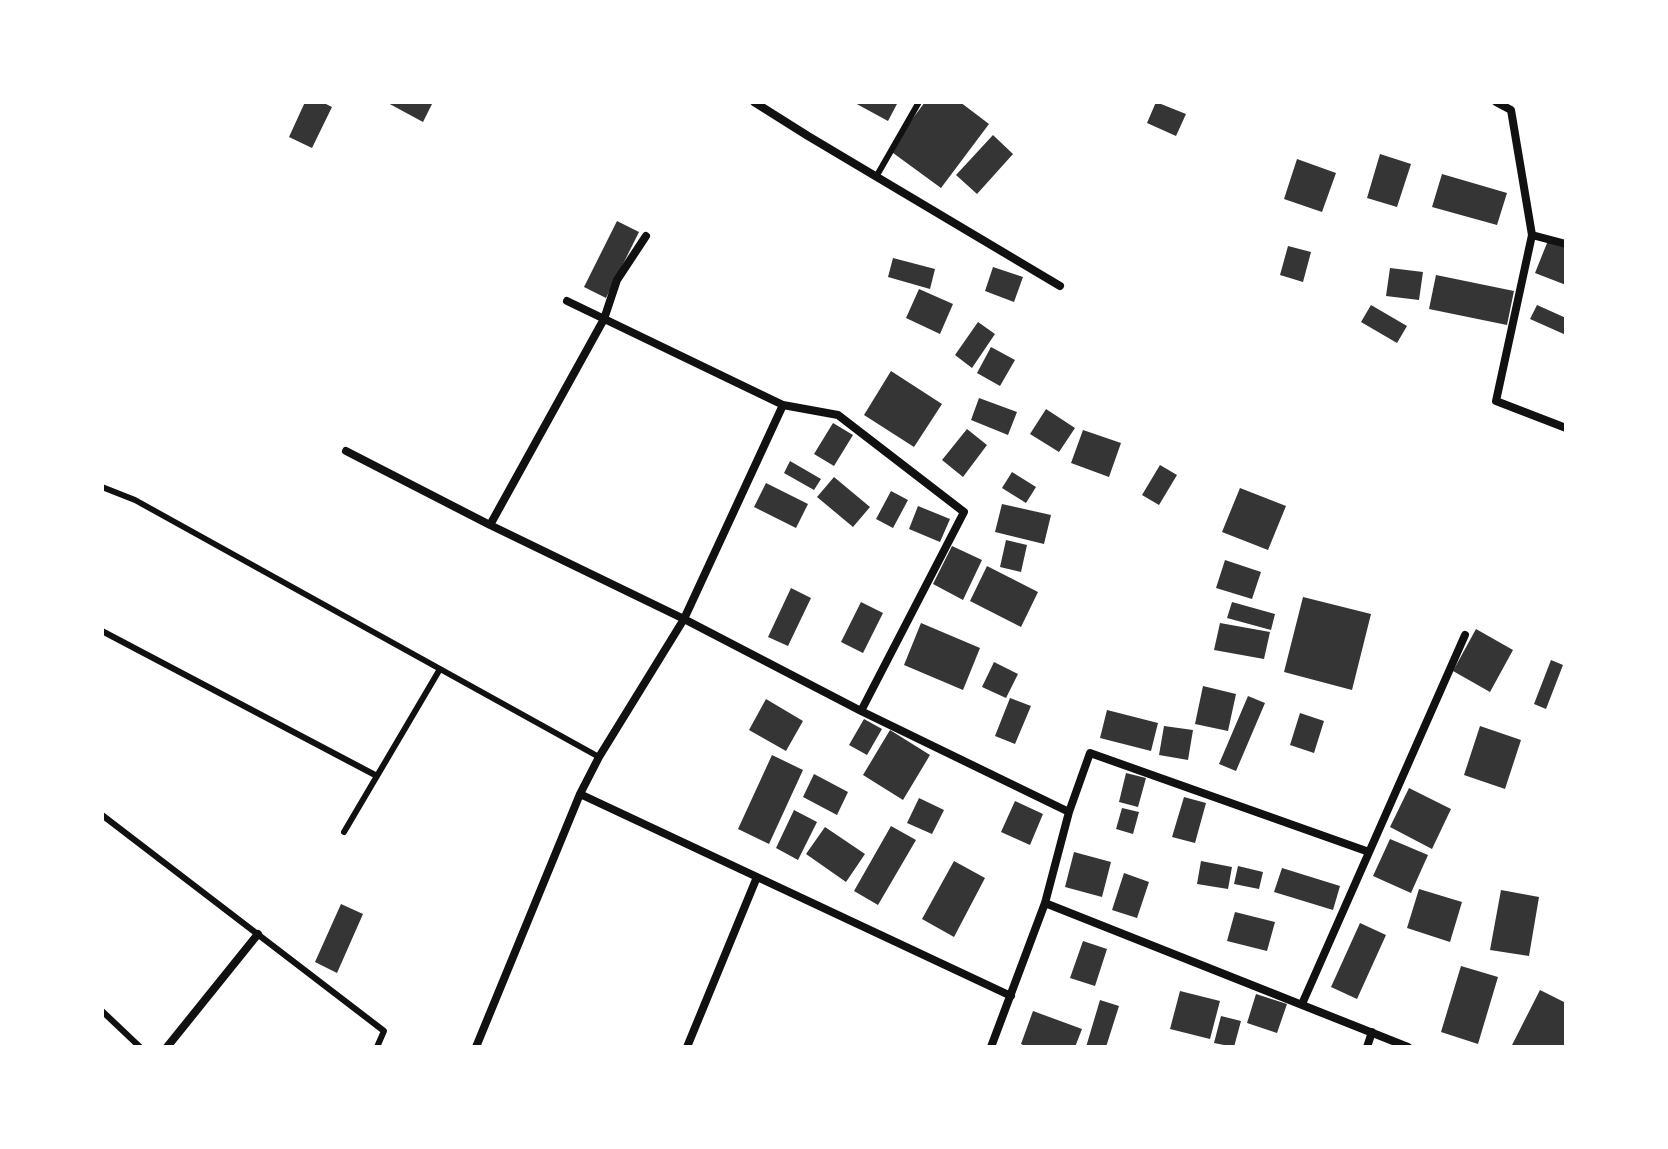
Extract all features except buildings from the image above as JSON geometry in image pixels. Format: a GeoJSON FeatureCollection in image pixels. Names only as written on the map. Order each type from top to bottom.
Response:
{"type":"FeatureCollection","features":[{"type":"Feature","properties":{"kind":"street"},"geometry":{"type":"LineString","coordinates":[[754,102],[1060,286]]}},
{"type":"Feature","properties":{"kind":"street"},"geometry":{"type":"LineString","coordinates":[[1496,102],[1511,110],[1532,235],[1496,401],[1566,428]]}},
{"type":"Feature","properties":{"kind":"street"},"geometry":{"type":"LineString","coordinates":[[1532,235],[1566,244]]}},
{"type":"Feature","properties":{"kind":"street"},"geometry":{"type":"LineString","coordinates":[[490,525],[604,319],[617,280],[646,236]]}},
{"type":"Feature","properties":{"kind":"street"},"geometry":{"type":"LineString","coordinates":[[567,301],[783,405],[838,415],[964,512],[861,711]]}},
{"type":"Feature","properties":{"kind":"street"},"geometry":{"type":"LineString","coordinates":[[476,1047],[580,794],[599,757],[684,619],[783,405]]}},
{"type":"Feature","properties":{"kind":"street"},"geometry":{"type":"LineString","coordinates":[[346,451],[861,711],[1069,812]]}},
{"type":"Feature","properties":{"kind":"street"},"geometry":{"type":"LineString","coordinates":[[1302,1004],[1465,635]]}},
{"type":"Feature","properties":{"kind":"street"},"geometry":{"type":"LineString","coordinates":[[991,1047],[1045,903],[1069,812],[1090,753],[1369,852]]}},
{"type":"Feature","properties":{"kind":"street"},"geometry":{"type":"LineString","coordinates":[[580,794],[1011,996]]}},
{"type":"Feature","properties":{"kind":"street"},"geometry":{"type":"LineString","coordinates":[[687,1047],[757,877]]}},
{"type":"Feature","properties":{"kind":"street"},"geometry":{"type":"LineString","coordinates":[[1045,903],[1408,1047]]}},
{"type":"Feature","properties":{"kind":"street"},"geometry":{"type":"LineString","coordinates":[[167,1047],[258,934]]}},
{"type":"Feature","properties":{"kind":"street"},"geometry":{"type":"LineString","coordinates":[[1367,1047],[1372,1032]]}},
{"type":"Feature","properties":{"kind":"lane"},"geometry":{"type":"LineString","coordinates":[[768,111],[773,102]]}},
{"type":"Feature","properties":{"kind":"lane"},"geometry":{"type":"LineString","coordinates":[[876,177],[919,102]]}},
{"type":"Feature","properties":{"kind":"lane"},"geometry":{"type":"LineString","coordinates":[[102,487],[135,500],[599,757]]}},
{"type":"Feature","properties":{"kind":"lane"},"geometry":{"type":"LineString","coordinates":[[102,631],[377,776]]}},
{"type":"Feature","properties":{"kind":"lane"},"geometry":{"type":"LineString","coordinates":[[344,832],[440,669]]}},
{"type":"Feature","properties":{"kind":"lane"},"geometry":{"type":"LineString","coordinates":[[102,815],[384,1031],[377,1047]]}},
{"type":"Feature","properties":{"kind":"lane"},"geometry":{"type":"LineString","coordinates":[[102,1011],[140,1047]]}}]}
